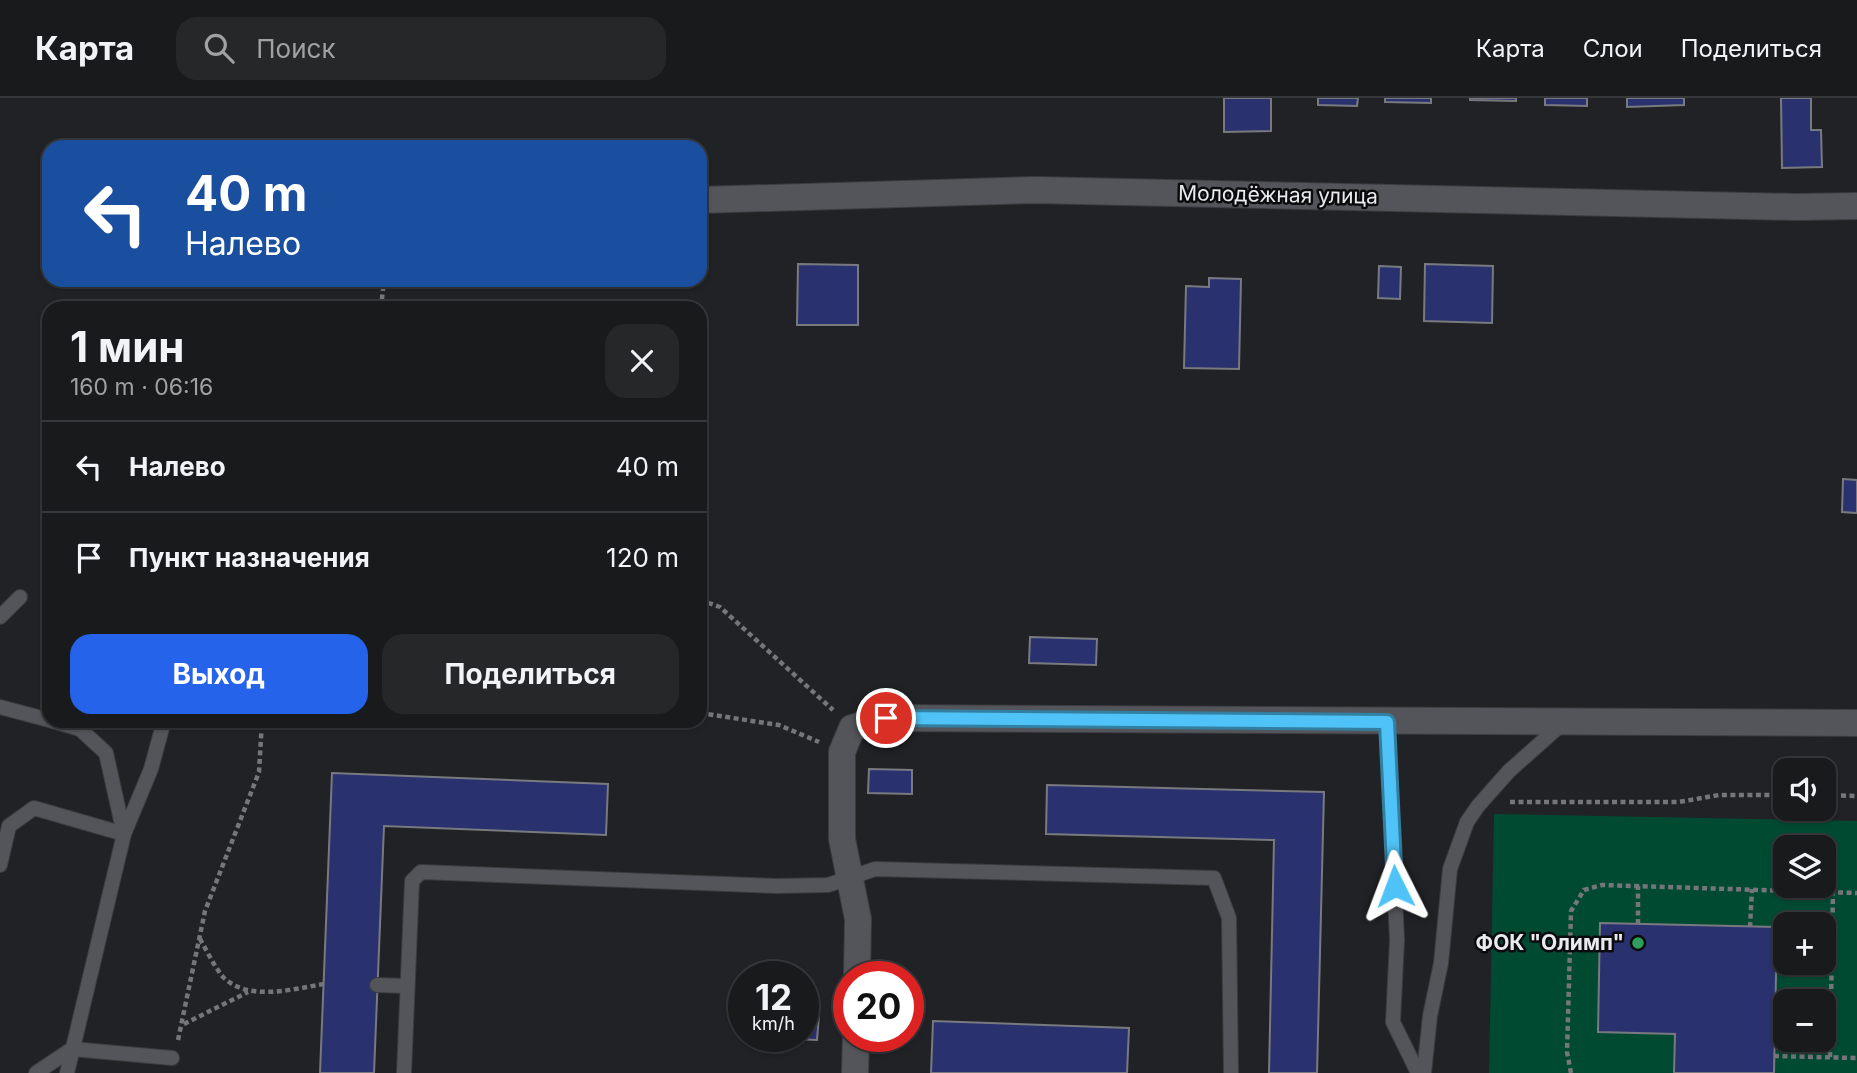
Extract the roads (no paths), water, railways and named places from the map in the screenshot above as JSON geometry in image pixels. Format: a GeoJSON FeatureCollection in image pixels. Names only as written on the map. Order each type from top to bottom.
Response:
{"type":"FeatureCollection","features":[{"type":"Feature","properties":{"kind":"street","name":"Молодёжная улица"},"geometry":{"type":"LineString","coordinates":[[707,200],[1035,190],[1782,207],[1857,206]]}},
{"type":"Feature","properties":{"kind":"street"},"geometry":{"type":"LineString","coordinates":[[857,961],[858,919],[842,839],[847,740],[886,718],[1857,723]]}},
{"type":"Feature","properties":{"kind":"street"},"geometry":{"type":"LineString","coordinates":[[855,1073],[856,1052]]}},
{"type":"Feature","properties":{"kind":"lane"},"geometry":{"type":"LineString","coordinates":[[0,617],[20,597]]}},
{"type":"Feature","properties":{"kind":"lane"},"geometry":{"type":"LineString","coordinates":[[0,707],[42,719]]}},
{"type":"Feature","properties":{"kind":"lane"},"geometry":{"type":"LineString","coordinates":[[1387,722],[1397,940],[1393,1022],[1418,1073]]}},
{"type":"Feature","properties":{"kind":"lane"},"geometry":{"type":"LineString","coordinates":[[1424,1073],[1430,1016],[1441,962],[1450,869],[1467,822],[1509,771],[1563,722]]}},
{"type":"Feature","properties":{"kind":"lane"},"geometry":{"type":"LineString","coordinates":[[76,728],[106,753],[124,834]]}},
{"type":"Feature","properties":{"kind":"lane"},"geometry":{"type":"LineString","coordinates":[[67,1073],[124,834],[151,769],[162,728]]}},
{"type":"Feature","properties":{"kind":"lane"},"geometry":{"type":"LineString","coordinates":[[0,865],[9,826],[34,808],[124,834]]}},
{"type":"Feature","properties":{"kind":"lane"},"geometry":{"type":"LineString","coordinates":[[404,1073],[412,881],[421,873],[777,886],[828,885],[875,869],[1214,878],[1229,918],[1231,1073]]}},
{"type":"Feature","properties":{"kind":"lane"},"geometry":{"type":"LineString","coordinates":[[377,985],[407,986]]}},
{"type":"Feature","properties":{"kind":"lane"},"geometry":{"type":"LineString","coordinates":[[36,1073],[72,1049],[172,1058]]}},
{"type":"Feature","properties":{"kind":"place","name":"ФОК \"Олимп\""},"geometry":{"type":"Point","coordinates":[1638,943]}}]}
